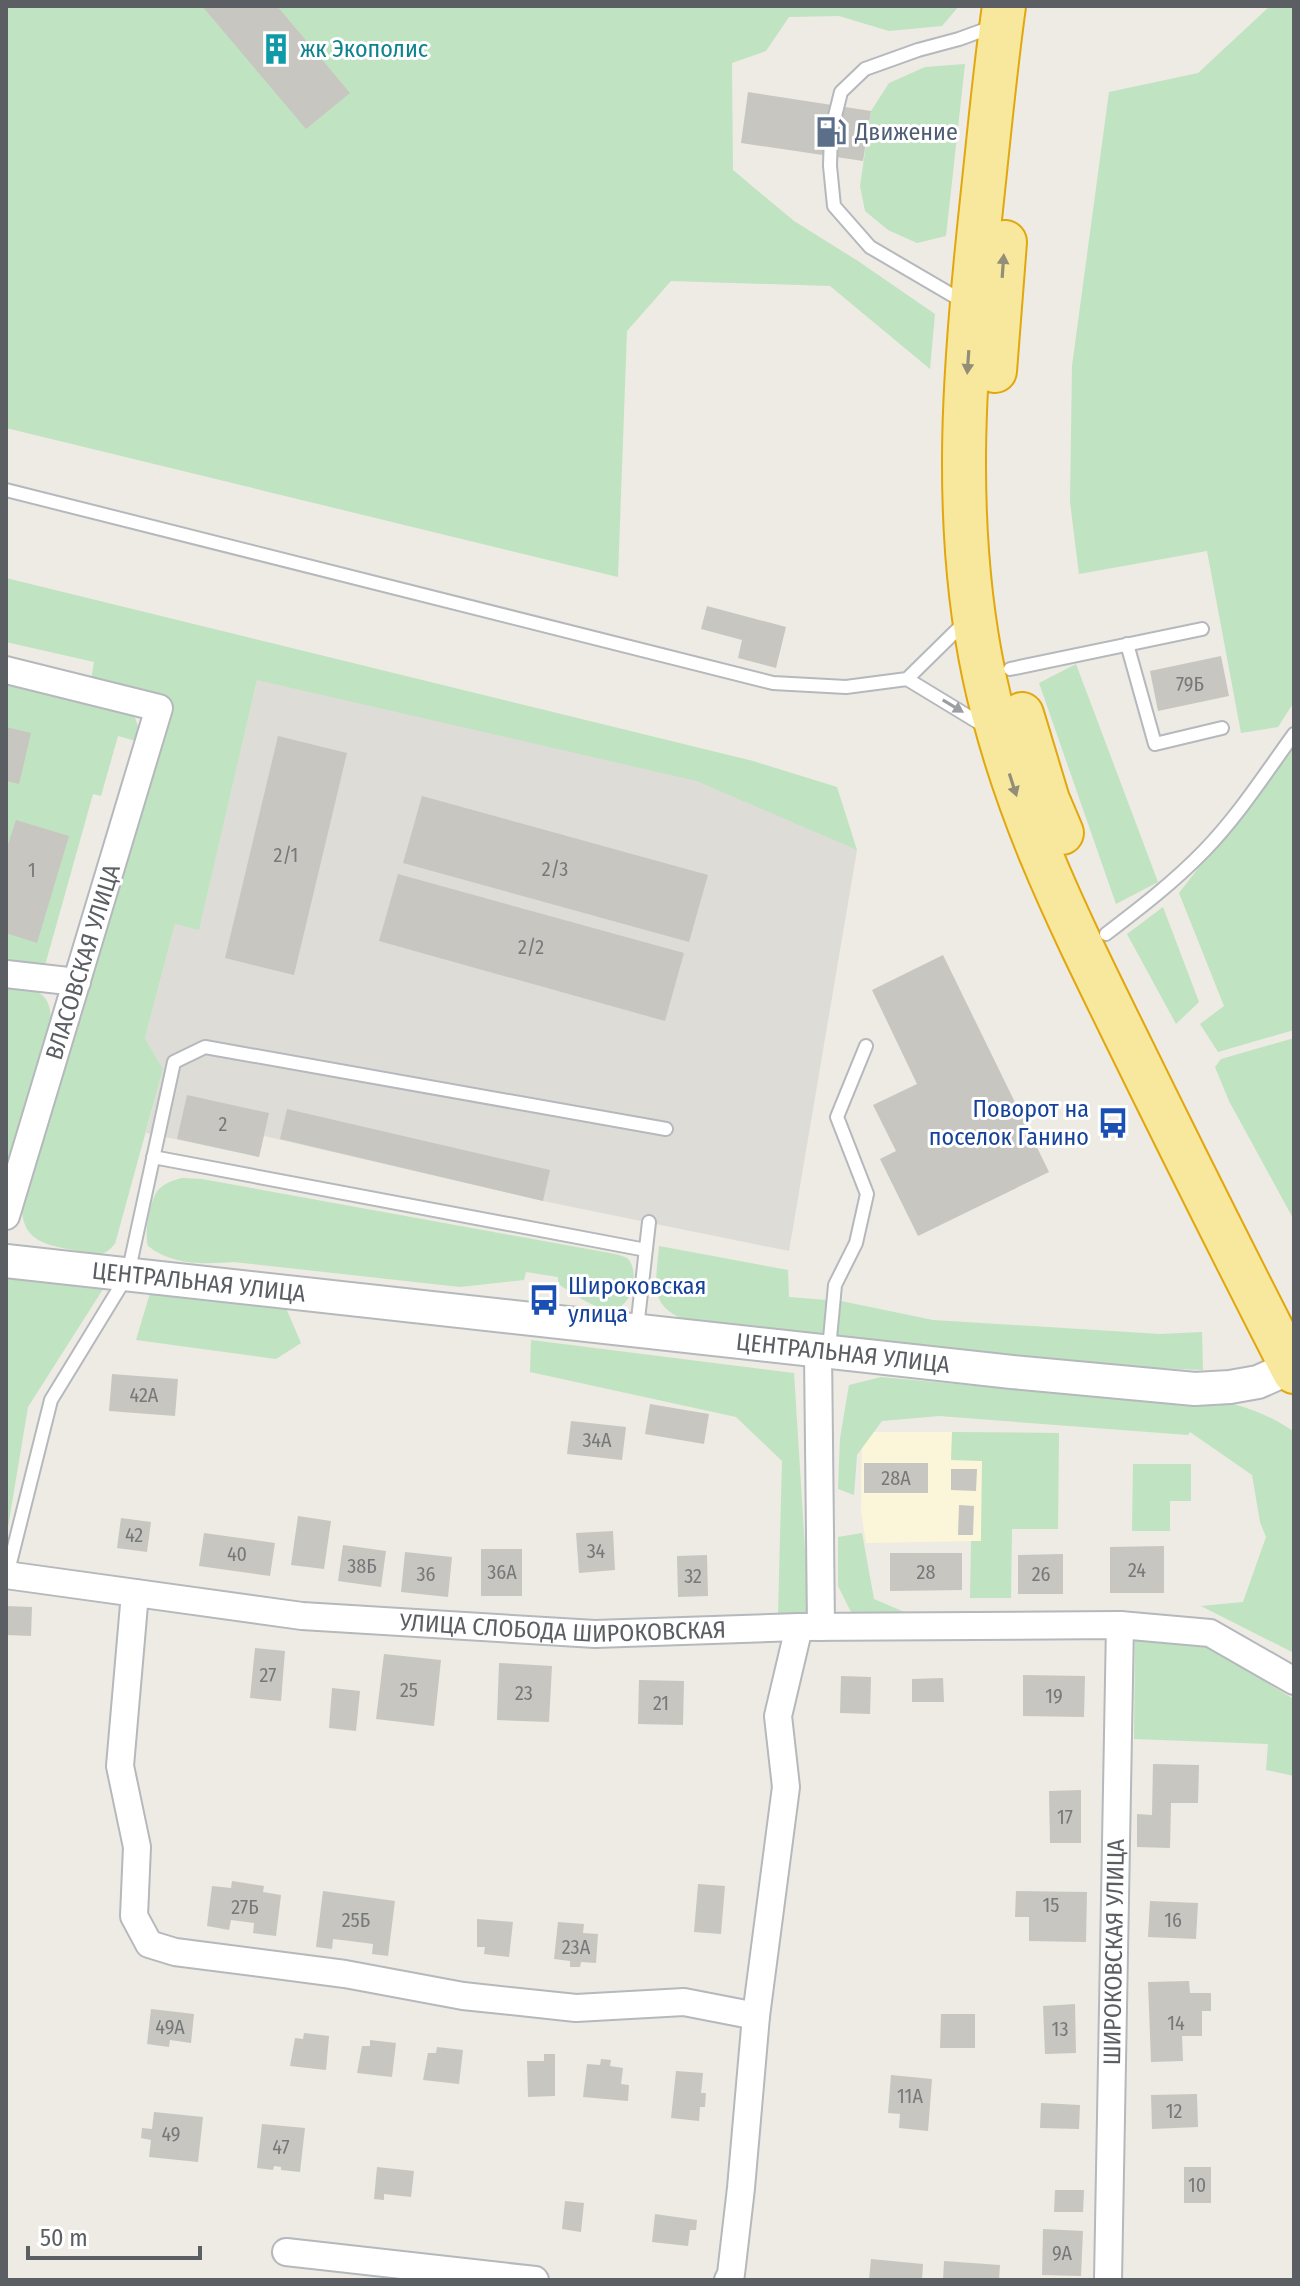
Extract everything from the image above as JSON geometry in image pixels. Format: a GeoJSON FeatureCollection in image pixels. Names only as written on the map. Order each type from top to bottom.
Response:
{"type":"FeatureCollection","features":[{"type":"Feature","properties":{"kind":"highway"},"geometry":{"type":"LineString","coordinates":[[1012,12],[970,306],[965,402],[964,493],[973,614],[984,675],[1018,798],[1058,897],[1195,1178],[1293,1369]]}},
{"type":"Feature","properties":{"kind":"highway"},"geometry":{"type":"LineString","coordinates":[[1012,12],[1024,43],[993,393],[994,561],[999,615],[1010,669],[1048,800],[1106,934],[1294,1318]]}},
{"type":"Feature","properties":{"kind":"street","name":"ВЛАСОВСКАЯ УЛИЦА"},"geometry":{"type":"LineString","coordinates":[[6,670],[159,708],[6,1216]]}},
{"type":"Feature","properties":{"kind":"street"},"geometry":{"type":"LineString","coordinates":[[6,974],[77,982]]}},
{"type":"Feature","properties":{"kind":"street","name":"ЦЕНТРАЛЬНАЯ УЛИЦА"},"geometry":{"type":"LineString","coordinates":[[6,1261],[1012,1372],[1195,1389],[1258,1382],[1293,1369]]}},
{"type":"Feature","properties":{"kind":"street"},"geometry":{"type":"LineString","coordinates":[[728,2280],[741,2188],[756,2016],[786,1787],[778,1716],[810,1627],[823,1351]]}},
{"type":"Feature","properties":{"kind":"street","name":"УЛИЦА СЛОБОДА ШИРОКОВСКАЯ"},"geometry":{"type":"LineString","coordinates":[[6,1575],[302,1616],[595,1634],[810,1627],[1120,1625],[1210,1633],[1294,1681]]}},
{"type":"Feature","properties":{"kind":"street"},"geometry":{"type":"LineString","coordinates":[[135,1593],[120,1766],[137,1847],[134,1916],[149,1944],[175,1952],[345,1974],[463,1996],[576,2008],[684,2002],[756,2016]]}},
{"type":"Feature","properties":{"kind":"street","name":"ШИРОКОВСКАЯ УЛИЦА"},"geometry":{"type":"LineString","coordinates":[[1108,2280],[1120,1625]]}},
{"type":"Feature","properties":{"kind":"street"},"geometry":{"type":"LineString","coordinates":[[286,2252],[535,2280]]}},
{"type":"Feature","properties":{"kind":"lane"},"geometry":{"type":"LineString","coordinates":[[970,306],[870,247],[834,206],[831,132],[841,92],[865,69],[959,39],[1012,12]]}},
{"type":"Feature","properties":{"kind":"lane"},"geometry":{"type":"LineString","coordinates":[[6,490],[773,683],[846,687],[907,679],[973,614]]}},
{"type":"Feature","properties":{"kind":"lane"},"geometry":{"type":"LineString","coordinates":[[1010,669],[1202,629]]}},
{"type":"Feature","properties":{"kind":"lane"},"geometry":{"type":"LineString","coordinates":[[1127,644],[1155,744],[1222,728]]}},
{"type":"Feature","properties":{"kind":"lane"},"geometry":{"type":"LineString","coordinates":[[907,679],[999,734]]}},
{"type":"Feature","properties":{"kind":"lane"},"geometry":{"type":"LineString","coordinates":[[1106,934],[1168,886],[1205,850],[1238,813],[1294,734]]}},
{"type":"Feature","properties":{"kind":"lane"},"geometry":{"type":"LineString","coordinates":[[823,1351],[835,1285],[856,1243],[867,1194],[837,1117],[866,1046]]}},
{"type":"Feature","properties":{"kind":"lane"},"geometry":{"type":"LineString","coordinates":[[6,1575],[51,1400],[128,1274],[174,1062],[205,1047],[666,1129]]}},
{"type":"Feature","properties":{"kind":"lane"},"geometry":{"type":"LineString","coordinates":[[153,1157],[646,1250]]}},
{"type":"Feature","properties":{"kind":"lane"},"geometry":{"type":"LineString","coordinates":[[637,1331],[649,1222]]}},
{"type":"Feature","properties":{"kind":"shaded area"},"geometry":{"type":"Polygon","coordinates":[[[257,680],[753,761],[746,801],[857,850],[789,1251],[543,1201],[264,1136],[259,1157],[146,1133],[163,1069],[145,1038],[175,924],[199,929],[257,680]]]}},
{"type":"Feature","properties":{"kind":"shaded area"},"geometry":{"type":"Polygon","coordinates":[[[862,1432],[952,1432],[952,1460],[982,1460],[981,1541],[866,1543],[861,1511],[862,1432]]]}},
{"type":"Feature","properties":{"kind":"green space"},"geometry":{"type":"Polygon","coordinates":[[[6,6],[959,6],[942,26],[889,31],[839,16],[789,17],[766,51],[732,63],[733,170],[794,221],[935,314],[930,369],[830,286],[671,281],[627,331],[618,577],[6,428],[6,6]]]}},
{"type":"Feature","properties":{"kind":"green space"},"geometry":{"type":"Polygon","coordinates":[[[1270,6],[1294,6],[1294,702],[1278,727],[1241,733],[1207,551],[1079,574],[1070,502],[1072,366],[1109,92],[1198,73],[1270,6]]]}},
{"type":"Feature","properties":{"kind":"green space"},"geometry":{"type":"Polygon","coordinates":[[[965,64],[946,236],[917,243],[888,230],[865,211],[860,186],[871,111],[889,83],[925,67],[965,64]]]}},
{"type":"Feature","properties":{"kind":"green space"},"geometry":{"type":"Polygon","coordinates":[[[6,578],[753,761],[837,787],[857,850],[697,781],[257,680],[199,930],[175,924],[145,1038],[163,1069],[115,1244],[106,1252],[96,1254],[46,1244],[32,1236],[22,1211],[169,701],[91,681],[94,662],[6,642],[6,578]]]}},
{"type":"Feature","properties":{"kind":"green space"},"geometry":{"type":"Polygon","coordinates":[[[1076,664],[1158,882],[1116,904],[1039,683],[1076,664]]]}},
{"type":"Feature","properties":{"kind":"green space"},"geometry":{"type":"Polygon","coordinates":[[[6,681],[134,715],[139,729],[136,741],[118,736],[101,796],[93,794],[44,969],[6,965],[6,681]]]}},
{"type":"Feature","properties":{"kind":"green space"},"geometry":{"type":"Polygon","coordinates":[[[1294,745],[1294,1030],[1218,1052],[1200,1024],[1224,1006],[1179,893],[1294,745]]]}},
{"type":"Feature","properties":{"kind":"green space"},"geometry":{"type":"Polygon","coordinates":[[[1163,907],[1199,1002],[1176,1024],[1127,934],[1163,907]]]}},
{"type":"Feature","properties":{"kind":"green space"},"geometry":{"type":"Polygon","coordinates":[[[6,986],[38,992],[47,1001],[51,1019],[6,1171],[6,986]]]}},
{"type":"Feature","properties":{"kind":"green space"},"geometry":{"type":"Polygon","coordinates":[[[1294,1038],[1294,1220],[1229,1101],[1215,1067],[1221,1059],[1294,1038]]]}},
{"type":"Feature","properties":{"kind":"green space"},"geometry":{"type":"Polygon","coordinates":[[[182,1178],[202,1179],[615,1254],[631,1263],[633,1286],[622,1305],[608,1309],[593,1305],[558,1284],[558,1277],[526,1272],[524,1280],[460,1287],[234,1262],[179,1260],[148,1246],[147,1234],[151,1208],[159,1189],[182,1178]]]}},
{"type":"Feature","properties":{"kind":"green space"},"geometry":{"type":"Polygon","coordinates":[[[659,1246],[788,1270],[789,1297],[827,1300],[823,1340],[691,1322],[677,1316],[667,1309],[657,1293],[659,1246]]]}},
{"type":"Feature","properties":{"kind":"green space"},"geometry":{"type":"Polygon","coordinates":[[[6,1278],[105,1286],[28,1407],[6,1539],[6,1278]]]}},
{"type":"Feature","properties":{"kind":"green space"},"geometry":{"type":"Polygon","coordinates":[[[150,1293],[286,1308],[301,1343],[276,1359],[136,1340],[150,1293]]]}},
{"type":"Feature","properties":{"kind":"green space"},"geometry":{"type":"Polygon","coordinates":[[[841,1301],[933,1320],[1160,1334],[1202,1332],[1203,1370],[837,1341],[841,1301]]]}},
{"type":"Feature","properties":{"kind":"green space"},"geometry":{"type":"Polygon","coordinates":[[[531,1340],[794,1373],[809,1612],[778,1615],[782,1461],[736,1417],[530,1372],[531,1340]]]}},
{"type":"Feature","properties":{"kind":"green space"},"geometry":{"type":"Polygon","coordinates":[[[881,1377],[1182,1405],[1209,1400],[1255,1411],[1294,1432],[1294,1653],[1201,1606],[1243,1602],[1266,1537],[1260,1522],[1252,1475],[1190,1432],[1188,1435],[939,1416],[882,1421],[857,1455],[854,1495],[838,1489],[840,1438],[849,1385],[881,1377]]]}},
{"type":"Feature","properties":{"kind":"green space"},"geometry":{"type":"Polygon","coordinates":[[[952,1432],[1059,1433],[1058,1529],[1012,1529],[1011,1598],[970,1598],[971,1541],[981,1541],[982,1461],[951,1460],[952,1432]]]}},
{"type":"Feature","properties":{"kind":"green space"},"geometry":{"type":"Polygon","coordinates":[[[1133,1464],[1191,1464],[1191,1501],[1170,1501],[1170,1531],[1132,1531],[1133,1464]]]}},
{"type":"Feature","properties":{"kind":"green space"},"geometry":{"type":"Polygon","coordinates":[[[862,1533],[874,1599],[916,1617],[854,1618],[838,1586],[838,1537],[862,1533]]]}},
{"type":"Feature","properties":{"kind":"green space"},"geometry":{"type":"Polygon","coordinates":[[[1135,1639],[1198,1640],[1223,1652],[1294,1699],[1294,1776],[1266,1770],[1268,1744],[1134,1739],[1135,1639]]]}},
{"type":"Feature","properties":{"kind":"building","name":"жк Экополис"},"geometry":{"type":"Polygon","coordinates":[[[202,6],[277,6],[350,93],[306,129],[202,6]]]}},
{"type":"Feature","properties":{"kind":"building"},"geometry":{"type":"Polygon","coordinates":[[[748,92],[871,111],[863,161],[741,143],[748,92]]]}},
{"type":"Feature","properties":{"kind":"building"},"geometry":{"type":"Polygon","coordinates":[[[707,606],[786,627],[776,668],[738,658],[742,640],[701,629],[707,606]]]}},
{"type":"Feature","properties":{"kind":"building"},"geometry":{"type":"Polygon","coordinates":[[[1221,656],[1229,696],[1158,711],[1150,671],[1221,656]]]}},
{"type":"Feature","properties":{"kind":"building"},"geometry":{"type":"Polygon","coordinates":[[[6,727],[31,733],[19,784],[6,781],[6,727]]]}},
{"type":"Feature","properties":{"kind":"building"},"geometry":{"type":"Polygon","coordinates":[[[278,736],[347,753],[294,975],[225,958],[278,736]]]}},
{"type":"Feature","properties":{"kind":"building"},"geometry":{"type":"Polygon","coordinates":[[[422,796],[708,875],[689,942],[403,863],[422,796]]]}},
{"type":"Feature","properties":{"kind":"building"},"geometry":{"type":"Polygon","coordinates":[[[16,820],[69,836],[37,943],[6,933],[6,851],[16,820]]]}},
{"type":"Feature","properties":{"kind":"building"},"geometry":{"type":"Polygon","coordinates":[[[398,874],[684,953],[665,1021],[379,941],[398,874]]]}},
{"type":"Feature","properties":{"kind":"building"},"geometry":{"type":"Polygon","coordinates":[[[943,955],[1049,1172],[918,1236],[880,1159],[896,1151],[873,1105],[917,1084],[872,990],[943,955]]]}},
{"type":"Feature","properties":{"kind":"building"},"geometry":{"type":"Polygon","coordinates":[[[187,1095],[269,1113],[259,1157],[177,1139],[187,1095]]]}},
{"type":"Feature","properties":{"kind":"building"},"geometry":{"type":"Polygon","coordinates":[[[287,1109],[550,1170],[543,1201],[280,1139],[287,1109]]]}},
{"type":"Feature","properties":{"kind":"building"},"geometry":{"type":"Polygon","coordinates":[[[112,1374],[178,1379],[175,1416],[109,1411],[112,1374]]]}},
{"type":"Feature","properties":{"kind":"building"},"geometry":{"type":"Polygon","coordinates":[[[650,1404],[709,1414],[704,1444],[645,1434],[650,1404]]]}},
{"type":"Feature","properties":{"kind":"building"},"geometry":{"type":"Polygon","coordinates":[[[571,1421],[626,1427],[622,1460],[567,1454],[571,1421]]]}},
{"type":"Feature","properties":{"kind":"building"},"geometry":{"type":"Polygon","coordinates":[[[864,1463],[928,1463],[928,1493],[864,1493],[864,1463]]]}},
{"type":"Feature","properties":{"kind":"building"},"geometry":{"type":"Polygon","coordinates":[[[951,1469],[977,1469],[976,1491],[951,1490],[951,1469]]]}},
{"type":"Feature","properties":{"kind":"building"},"geometry":{"type":"Polygon","coordinates":[[[959,1505],[974,1506],[973,1535],[958,1535],[959,1505]]]}},
{"type":"Feature","properties":{"kind":"building"},"geometry":{"type":"Polygon","coordinates":[[[298,1516],[331,1521],[324,1569],[291,1565],[298,1516]]]}},
{"type":"Feature","properties":{"kind":"building"},"geometry":{"type":"Polygon","coordinates":[[[121,1518],[151,1522],[147,1552],[117,1548],[121,1518]]]}},
{"type":"Feature","properties":{"kind":"building"},"geometry":{"type":"Polygon","coordinates":[[[613,1531],[615,1570],[579,1573],[576,1533],[613,1531]]]}},
{"type":"Feature","properties":{"kind":"building"},"geometry":{"type":"Polygon","coordinates":[[[204,1533],[275,1543],[270,1576],[199,1566],[204,1533]]]}},
{"type":"Feature","properties":{"kind":"building"},"geometry":{"type":"Polygon","coordinates":[[[343,1545],[386,1551],[381,1587],[338,1581],[343,1545]]]}},
{"type":"Feature","properties":{"kind":"building"},"geometry":{"type":"Polygon","coordinates":[[[1164,1546],[1164,1593],[1110,1593],[1110,1547],[1164,1546]]]}},
{"type":"Feature","properties":{"kind":"building"},"geometry":{"type":"Polygon","coordinates":[[[481,1549],[522,1549],[522,1596],[481,1596],[481,1549]]]}},
{"type":"Feature","properties":{"kind":"building"},"geometry":{"type":"Polygon","coordinates":[[[405,1552],[452,1557],[448,1597],[401,1592],[405,1552]]]}},
{"type":"Feature","properties":{"kind":"building"},"geometry":{"type":"Polygon","coordinates":[[[890,1553],[962,1553],[962,1590],[890,1591],[890,1553]]]}},
{"type":"Feature","properties":{"kind":"building"},"geometry":{"type":"Polygon","coordinates":[[[1063,1554],[1063,1594],[1018,1594],[1018,1555],[1063,1554]]]}},
{"type":"Feature","properties":{"kind":"building"},"geometry":{"type":"Polygon","coordinates":[[[707,1555],[708,1596],[678,1597],[677,1556],[707,1555]]]}},
{"type":"Feature","properties":{"kind":"building"},"geometry":{"type":"Polygon","coordinates":[[[6,1606],[32,1607],[31,1636],[6,1635],[6,1606]]]}},
{"type":"Feature","properties":{"kind":"building"},"geometry":{"type":"Polygon","coordinates":[[[255,1648],[285,1651],[281,1701],[250,1698],[255,1648]]]}},
{"type":"Feature","properties":{"kind":"building"},"geometry":{"type":"Polygon","coordinates":[[[384,1654],[441,1660],[434,1726],[376,1719],[384,1654]]]}},
{"type":"Feature","properties":{"kind":"building"},"geometry":{"type":"Polygon","coordinates":[[[499,1663],[552,1666],[549,1722],[497,1720],[499,1663]]]}},
{"type":"Feature","properties":{"kind":"building"},"geometry":{"type":"Polygon","coordinates":[[[1023,1675],[1085,1676],[1084,1717],[1023,1716],[1023,1675]]]}},
{"type":"Feature","properties":{"kind":"building"},"geometry":{"type":"Polygon","coordinates":[[[841,1676],[871,1677],[870,1714],[840,1713],[841,1676]]]}},
{"type":"Feature","properties":{"kind":"building"},"geometry":{"type":"Polygon","coordinates":[[[943,1678],[944,1702],[912,1702],[912,1679],[943,1678]]]}},
{"type":"Feature","properties":{"kind":"building"},"geometry":{"type":"Polygon","coordinates":[[[639,1680],[684,1681],[683,1725],[638,1724],[639,1680]]]}},
{"type":"Feature","properties":{"kind":"building"},"geometry":{"type":"Polygon","coordinates":[[[332,1688],[360,1691],[356,1731],[329,1728],[332,1688]]]}},
{"type":"Feature","properties":{"kind":"building"},"geometry":{"type":"Polygon","coordinates":[[[1153,1764],[1199,1765],[1198,1803],[1171,1803],[1170,1848],[1137,1847],[1137,1814],[1152,1815],[1153,1764]]]}},
{"type":"Feature","properties":{"kind":"building"},"geometry":{"type":"Polygon","coordinates":[[[1081,1790],[1081,1843],[1050,1843],[1049,1791],[1081,1790]]]}},
{"type":"Feature","properties":{"kind":"building"},"geometry":{"type":"Polygon","coordinates":[[[232,1881],[264,1886],[263,1892],[281,1895],[276,1936],[253,1933],[254,1923],[231,1920],[229,1930],[207,1926],[212,1886],[231,1888],[232,1881]]]}},
{"type":"Feature","properties":{"kind":"building"},"geometry":{"type":"Polygon","coordinates":[[[698,1884],[725,1886],[721,1934],[694,1932],[698,1884]]]}},
{"type":"Feature","properties":{"kind":"building"},"geometry":{"type":"Polygon","coordinates":[[[323,1891],[395,1901],[388,1956],[372,1954],[373,1944],[350,1941],[333,1939],[332,1949],[316,1947],[323,1891]]]}},
{"type":"Feature","properties":{"kind":"building"},"geometry":{"type":"Polygon","coordinates":[[[1016,1891],[1087,1892],[1086,1942],[1029,1941],[1029,1917],[1015,1917],[1016,1891]]]}},
{"type":"Feature","properties":{"kind":"building"},"geometry":{"type":"Polygon","coordinates":[[[1150,1901],[1198,1903],[1196,1939],[1148,1937],[1150,1901]]]}},
{"type":"Feature","properties":{"kind":"building"},"geometry":{"type":"Polygon","coordinates":[[[477,1919],[513,1922],[509,1957],[484,1954],[485,1947],[477,1947],[477,1919]]]}},
{"type":"Feature","properties":{"kind":"building"},"geometry":{"type":"Polygon","coordinates":[[[558,1922],[584,1924],[583,1933],[598,1934],[596,1963],[581,1962],[580,1967],[570,1967],[570,1961],[554,1959],[558,1922]]]}},
{"type":"Feature","properties":{"kind":"building"},"geometry":{"type":"Polygon","coordinates":[[[1189,1981],[1190,1993],[1211,1993],[1211,2011],[1202,2011],[1202,2036],[1182,2036],[1183,2061],[1151,2062],[1148,1982],[1189,1981]]]}},
{"type":"Feature","properties":{"kind":"building"},"geometry":{"type":"Polygon","coordinates":[[[1075,2004],[1076,2053],[1045,2054],[1043,2006],[1075,2004]]]}},
{"type":"Feature","properties":{"kind":"building"},"geometry":{"type":"Polygon","coordinates":[[[151,2009],[194,2014],[191,2043],[170,2040],[169,2047],[147,2044],[151,2009]]]}},
{"type":"Feature","properties":{"kind":"building"},"geometry":{"type":"Polygon","coordinates":[[[941,2014],[975,2014],[975,2048],[940,2048],[941,2014]]]}},
{"type":"Feature","properties":{"kind":"building"},"geometry":{"type":"Polygon","coordinates":[[[304,2033],[329,2036],[326,2070],[290,2066],[295,2038],[303,2039],[304,2033]]]}},
{"type":"Feature","properties":{"kind":"building"},"geometry":{"type":"Polygon","coordinates":[[[370,2040],[396,2043],[392,2077],[357,2073],[362,2046],[370,2046],[370,2040]]]}},
{"type":"Feature","properties":{"kind":"building"},"geometry":{"type":"Polygon","coordinates":[[[437,2047],[463,2050],[459,2084],[423,2080],[428,2053],[436,2053],[437,2047]]]}},
{"type":"Feature","properties":{"kind":"building"},"geometry":{"type":"Polygon","coordinates":[[[544,2054],[555,2054],[555,2096],[528,2097],[527,2061],[544,2061],[544,2054]]]}},
{"type":"Feature","properties":{"kind":"building"},"geometry":{"type":"Polygon","coordinates":[[[601,2059],[611,2060],[610,2066],[623,2068],[621,2084],[629,2085],[628,2101],[583,2097],[587,2064],[600,2065],[601,2059]]]}},
{"type":"Feature","properties":{"kind":"building"},"geometry":{"type":"Polygon","coordinates":[[[676,2071],[703,2073],[701,2093],[706,2093],[705,2107],[700,2107],[699,2121],[671,2118],[676,2071]]]}},
{"type":"Feature","properties":{"kind":"building"},"geometry":{"type":"Polygon","coordinates":[[[891,2075],[932,2079],[928,2131],[899,2128],[900,2114],[888,2113],[891,2075]]]}},
{"type":"Feature","properties":{"kind":"building"},"geometry":{"type":"Polygon","coordinates":[[[1197,2094],[1198,2127],[1152,2129],[1151,2095],[1197,2094]]]}},
{"type":"Feature","properties":{"kind":"building"},"geometry":{"type":"Polygon","coordinates":[[[1041,2103],[1080,2105],[1079,2129],[1040,2128],[1041,2103]]]}},
{"type":"Feature","properties":{"kind":"building"},"geometry":{"type":"Polygon","coordinates":[[[154,2112],[203,2117],[198,2162],[149,2157],[151,2140],[141,2138],[142,2128],[152,2129],[154,2112]]]}},
{"type":"Feature","properties":{"kind":"building"},"geometry":{"type":"Polygon","coordinates":[[[262,2124],[305,2128],[300,2172],[274,2166],[273,2170],[257,2168],[262,2124]]]}},
{"type":"Feature","properties":{"kind":"building"},"geometry":{"type":"Polygon","coordinates":[[[377,2167],[414,2171],[411,2197],[384,2194],[384,2200],[374,2199],[377,2167]]]}},
{"type":"Feature","properties":{"kind":"building"},"geometry":{"type":"Polygon","coordinates":[[[1184,2167],[1211,2167],[1211,2203],[1184,2203],[1184,2167]]]}},
{"type":"Feature","properties":{"kind":"building"},"geometry":{"type":"Polygon","coordinates":[[[1055,2190],[1084,2190],[1083,2212],[1054,2212],[1055,2190]]]}},
{"type":"Feature","properties":{"kind":"building"},"geometry":{"type":"Polygon","coordinates":[[[565,2201],[584,2203],[581,2232],[562,2229],[565,2201]]]}},
{"type":"Feature","properties":{"kind":"building"},"geometry":{"type":"Polygon","coordinates":[[[655,2214],[697,2220],[696,2230],[690,2230],[688,2246],[652,2242],[655,2214]]]}},
{"type":"Feature","properties":{"kind":"building"},"geometry":{"type":"Polygon","coordinates":[[[1043,2229],[1083,2231],[1081,2276],[1042,2275],[1043,2229]]]}},
{"type":"Feature","properties":{"kind":"building"},"geometry":{"type":"Polygon","coordinates":[[[871,2259],[923,2264],[922,2280],[869,2280],[871,2259]]]}},
{"type":"Feature","properties":{"kind":"building"},"geometry":{"type":"Polygon","coordinates":[[[944,2261],[1000,2265],[999,2280],[943,2280],[944,2261]]]}},
{"type":"Feature","properties":{"kind":"place","name":"жк Экополис"},"geometry":{"type":"Point","coordinates":[276,49]}},
{"type":"Feature","properties":{"kind":"place","name":"Движение"},"geometry":{"type":"Point","coordinates":[831,132]}},
{"type":"Feature","properties":{"kind":"place","name":"Поворот на поселок Ганино"},"geometry":{"type":"Point","coordinates":[1113,1123]}},
{"type":"Feature","properties":{"kind":"place","name":"Широковская улица"},"geometry":{"type":"Point","coordinates":[544,1300]}}]}
